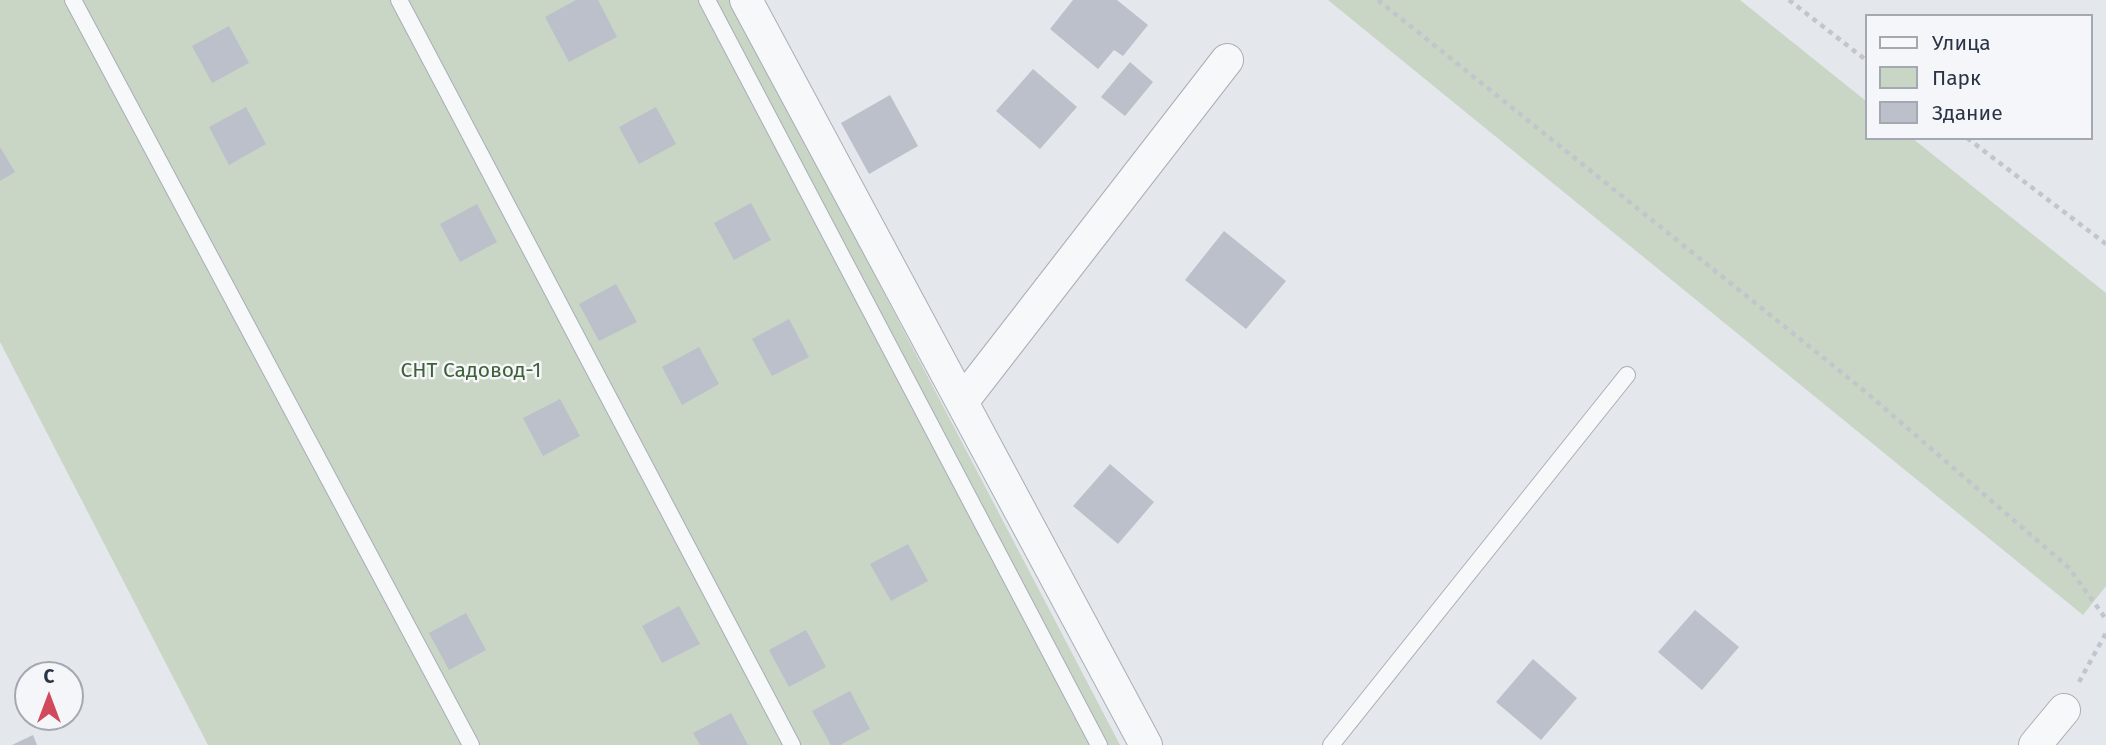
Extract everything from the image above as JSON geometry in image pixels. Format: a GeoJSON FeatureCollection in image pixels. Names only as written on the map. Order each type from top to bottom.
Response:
{"type":"FeatureCollection","features":[{"type":"Feature","properties":{"kind":"street"},"geometry":{"type":"LineString","coordinates":[[746,0],[1146,745]]}},
{"type":"Feature","properties":{"kind":"street"},"geometry":{"type":"LineString","coordinates":[[962,402],[1227,60]]}},
{"type":"Feature","properties":{"kind":"street"},"geometry":{"type":"LineString","coordinates":[[2035,745],[2064,710]]}},
{"type":"Feature","properties":{"kind":"lane"},"geometry":{"type":"LineString","coordinates":[[73,0],[471,745]]}},
{"type":"Feature","properties":{"kind":"lane"},"geometry":{"type":"LineString","coordinates":[[399,0],[792,745]]}},
{"type":"Feature","properties":{"kind":"lane"},"geometry":{"type":"LineString","coordinates":[[707,0],[1099,745]]}},
{"type":"Feature","properties":{"kind":"lane"},"geometry":{"type":"LineString","coordinates":[[1331,745],[1627,375]]}},
{"type":"Feature","properties":{"kind":"path"},"geometry":{"type":"LineString","coordinates":[[1378,0],[1861,388],[2069,568],[2106,619]]}},
{"type":"Feature","properties":{"kind":"path"},"geometry":{"type":"LineString","coordinates":[[1789,0],[1864,58]]}},
{"type":"Feature","properties":{"kind":"path"},"geometry":{"type":"LineString","coordinates":[[1970,140],[2106,244]]}},
{"type":"Feature","properties":{"kind":"path"},"geometry":{"type":"LineString","coordinates":[[2064,710],[2106,633]]}},
{"type":"Feature","properties":{"kind":"green space","name":"СНТ Садовод-1"},"geometry":{"type":"Polygon","coordinates":[[[0,0],[731,0],[1120,745],[208,745],[0,342],[0,0]]]}},
{"type":"Feature","properties":{"kind":"green space"},"geometry":{"type":"Polygon","coordinates":[[[1328,0],[1740,0],[1864,99],[1864,140],[1915,140],[2106,293],[2106,586],[2083,615],[1328,0]]]}},
{"type":"Feature","properties":{"kind":"building"},"geometry":{"type":"Polygon","coordinates":[[[576,0],[598,0],[617,37],[569,62],[545,17],[576,0]]]}},
{"type":"Feature","properties":{"kind":"building"},"geometry":{"type":"Polygon","coordinates":[[[1073,0],[1117,0],[1148,25],[1123,56],[1114,50],[1098,69],[1050,29],[1073,0]]]}},
{"type":"Feature","properties":{"kind":"building"},"geometry":{"type":"Polygon","coordinates":[[[229,26],[249,63],[212,83],[192,46],[229,26]]]}},
{"type":"Feature","properties":{"kind":"building"},"geometry":{"type":"Polygon","coordinates":[[[1130,62],[1153,82],[1125,116],[1101,97],[1130,62]]]}},
{"type":"Feature","properties":{"kind":"building"},"geometry":{"type":"Polygon","coordinates":[[[1033,69],[1077,107],[1040,149],[996,111],[1033,69]]]}},
{"type":"Feature","properties":{"kind":"building"},"geometry":{"type":"Polygon","coordinates":[[[890,95],[918,146],[869,174],[841,123],[890,95]]]}},
{"type":"Feature","properties":{"kind":"building"},"geometry":{"type":"Polygon","coordinates":[[[246,107],[266,144],[229,165],[209,127],[246,107]]]}},
{"type":"Feature","properties":{"kind":"building"},"geometry":{"type":"Polygon","coordinates":[[[656,107],[676,144],[639,164],[619,127],[656,107]]]}},
{"type":"Feature","properties":{"kind":"building"},"geometry":{"type":"Polygon","coordinates":[[[0,147],[15,172],[0,181],[0,147]]]}},
{"type":"Feature","properties":{"kind":"building"},"geometry":{"type":"Polygon","coordinates":[[[751,203],[771,240],[734,260],[714,223],[751,203]]]}},
{"type":"Feature","properties":{"kind":"building"},"geometry":{"type":"Polygon","coordinates":[[[477,204],[497,242],[460,262],[440,224],[477,204]]]}},
{"type":"Feature","properties":{"kind":"building"},"geometry":{"type":"Polygon","coordinates":[[[1224,231],[1286,281],[1246,329],[1185,280],[1224,231]]]}},
{"type":"Feature","properties":{"kind":"building"},"geometry":{"type":"Polygon","coordinates":[[[616,284],[637,322],[599,341],[579,304],[616,284]]]}},
{"type":"Feature","properties":{"kind":"building"},"geometry":{"type":"Polygon","coordinates":[[[789,319],[809,357],[772,376],[752,339],[789,319]]]}},
{"type":"Feature","properties":{"kind":"building"},"geometry":{"type":"Polygon","coordinates":[[[699,347],[719,384],[682,405],[662,367],[699,347]]]}},
{"type":"Feature","properties":{"kind":"building"},"geometry":{"type":"Polygon","coordinates":[[[560,399],[580,436],[543,456],[523,418],[560,399]]]}},
{"type":"Feature","properties":{"kind":"building"},"geometry":{"type":"Polygon","coordinates":[[[1110,464],[1154,502],[1118,544],[1073,506],[1110,464]]]}},
{"type":"Feature","properties":{"kind":"building"},"geometry":{"type":"Polygon","coordinates":[[[908,544],[928,581],[891,601],[870,564],[908,544]]]}},
{"type":"Feature","properties":{"kind":"building"},"geometry":{"type":"Polygon","coordinates":[[[679,606],[700,644],[662,663],[642,626],[679,606]]]}},
{"type":"Feature","properties":{"kind":"building"},"geometry":{"type":"Polygon","coordinates":[[[1695,610],[1739,647],[1702,690],[1658,652],[1695,610]]]}},
{"type":"Feature","properties":{"kind":"building"},"geometry":{"type":"Polygon","coordinates":[[[466,613],[486,650],[449,670],[429,633],[466,613]]]}},
{"type":"Feature","properties":{"kind":"building"},"geometry":{"type":"Polygon","coordinates":[[[806,630],[826,667],[789,687],[769,650],[806,630]]]}},
{"type":"Feature","properties":{"kind":"building"},"geometry":{"type":"Polygon","coordinates":[[[1533,659],[1577,698],[1541,740],[1496,702],[1533,659]]]}},
{"type":"Feature","properties":{"kind":"building"},"geometry":{"type":"Polygon","coordinates":[[[850,691],[870,729],[840,745],[831,745],[812,711],[850,691]]]}},
{"type":"Feature","properties":{"kind":"building"},"geometry":{"type":"Polygon","coordinates":[[[731,713],[748,745],[700,745],[693,733],[731,713]]]}},
{"type":"Feature","properties":{"kind":"building"},"geometry":{"type":"Polygon","coordinates":[[[33,735],[37,745],[12,745],[33,735]]]}}]}
